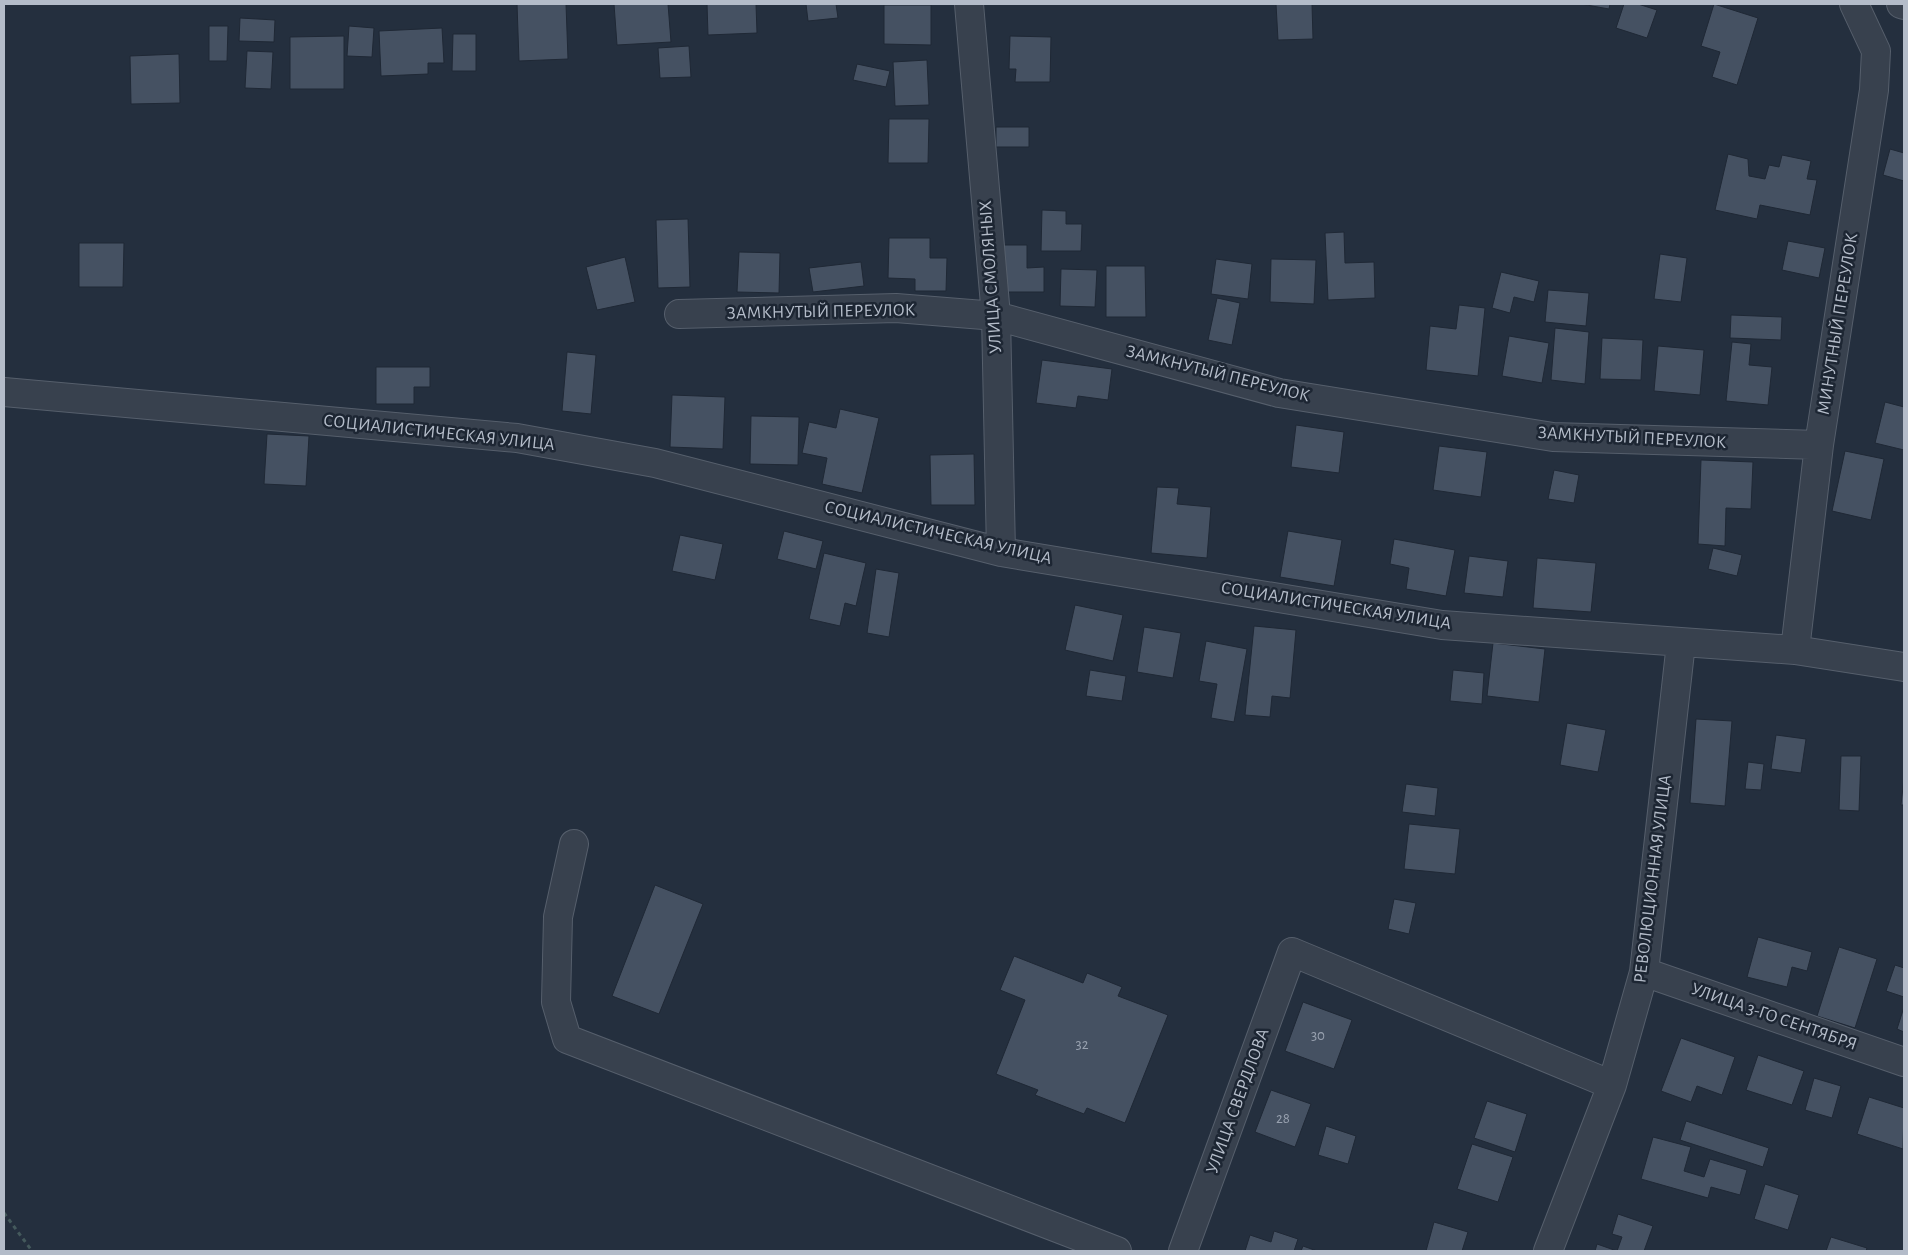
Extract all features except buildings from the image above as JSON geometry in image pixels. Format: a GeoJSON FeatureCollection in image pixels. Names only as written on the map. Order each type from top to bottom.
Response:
{"type":"FeatureCollection","features":[{"type":"Feature","properties":{"kind":"street","name":"УЛИЦА СМОЛЯНЫХ"},"geometry":{"type":"LineString","coordinates":[[969,4],[996,316],[1001,552]]}},
{"type":"Feature","properties":{"kind":"street","name":"МИНУТНЫЙ ПЕРЕУЛОК"},"geometry":{"type":"LineString","coordinates":[[1795,650],[1819,445],[1874,90],[1876,51],[1854,4]]}},
{"type":"Feature","properties":{"kind":"street","name":"ЗАМКНУТЫЙ ПЕРЕУЛОК"},"geometry":{"type":"LineString","coordinates":[[679,314],[896,308],[996,316],[1280,393],[1553,437],[1819,445]]}},
{"type":"Feature","properties":{"kind":"street","name":"СОЦИАЛИСТИЧЕСКАЯ УЛИЦА"},"geometry":{"type":"LineString","coordinates":[[4,392],[517,438],[655,463],[1001,552],[1442,625],[1795,650],[1904,667]]}},
{"type":"Feature","properties":{"kind":"street","name":"РЕВОЛЮЦИОННАЯ УЛИЦА"},"geometry":{"type":"LineString","coordinates":[[1548,1251],[1612,1085],[1644,972],[1681,643]]}},
{"type":"Feature","properties":{"kind":"street"},"geometry":{"type":"LineString","coordinates":[[574,844],[558,917],[556,1002],[568,1039],[1117,1251]]}},
{"type":"Feature","properties":{"kind":"street","name":"УЛИЦА СВЕРДЛОВА"},"geometry":{"type":"LineString","coordinates":[[1183,1251],[1292,952],[1612,1085]]}},
{"type":"Feature","properties":{"kind":"street","name":"УЛИЦА 3-ГО СЕНТЯБРЯ"},"geometry":{"type":"LineString","coordinates":[[1644,972],[1904,1062]]}},
{"type":"Feature","properties":{"kind":"path"},"geometry":{"type":"LineString","coordinates":[[4,1213],[32,1251]]}}]}
